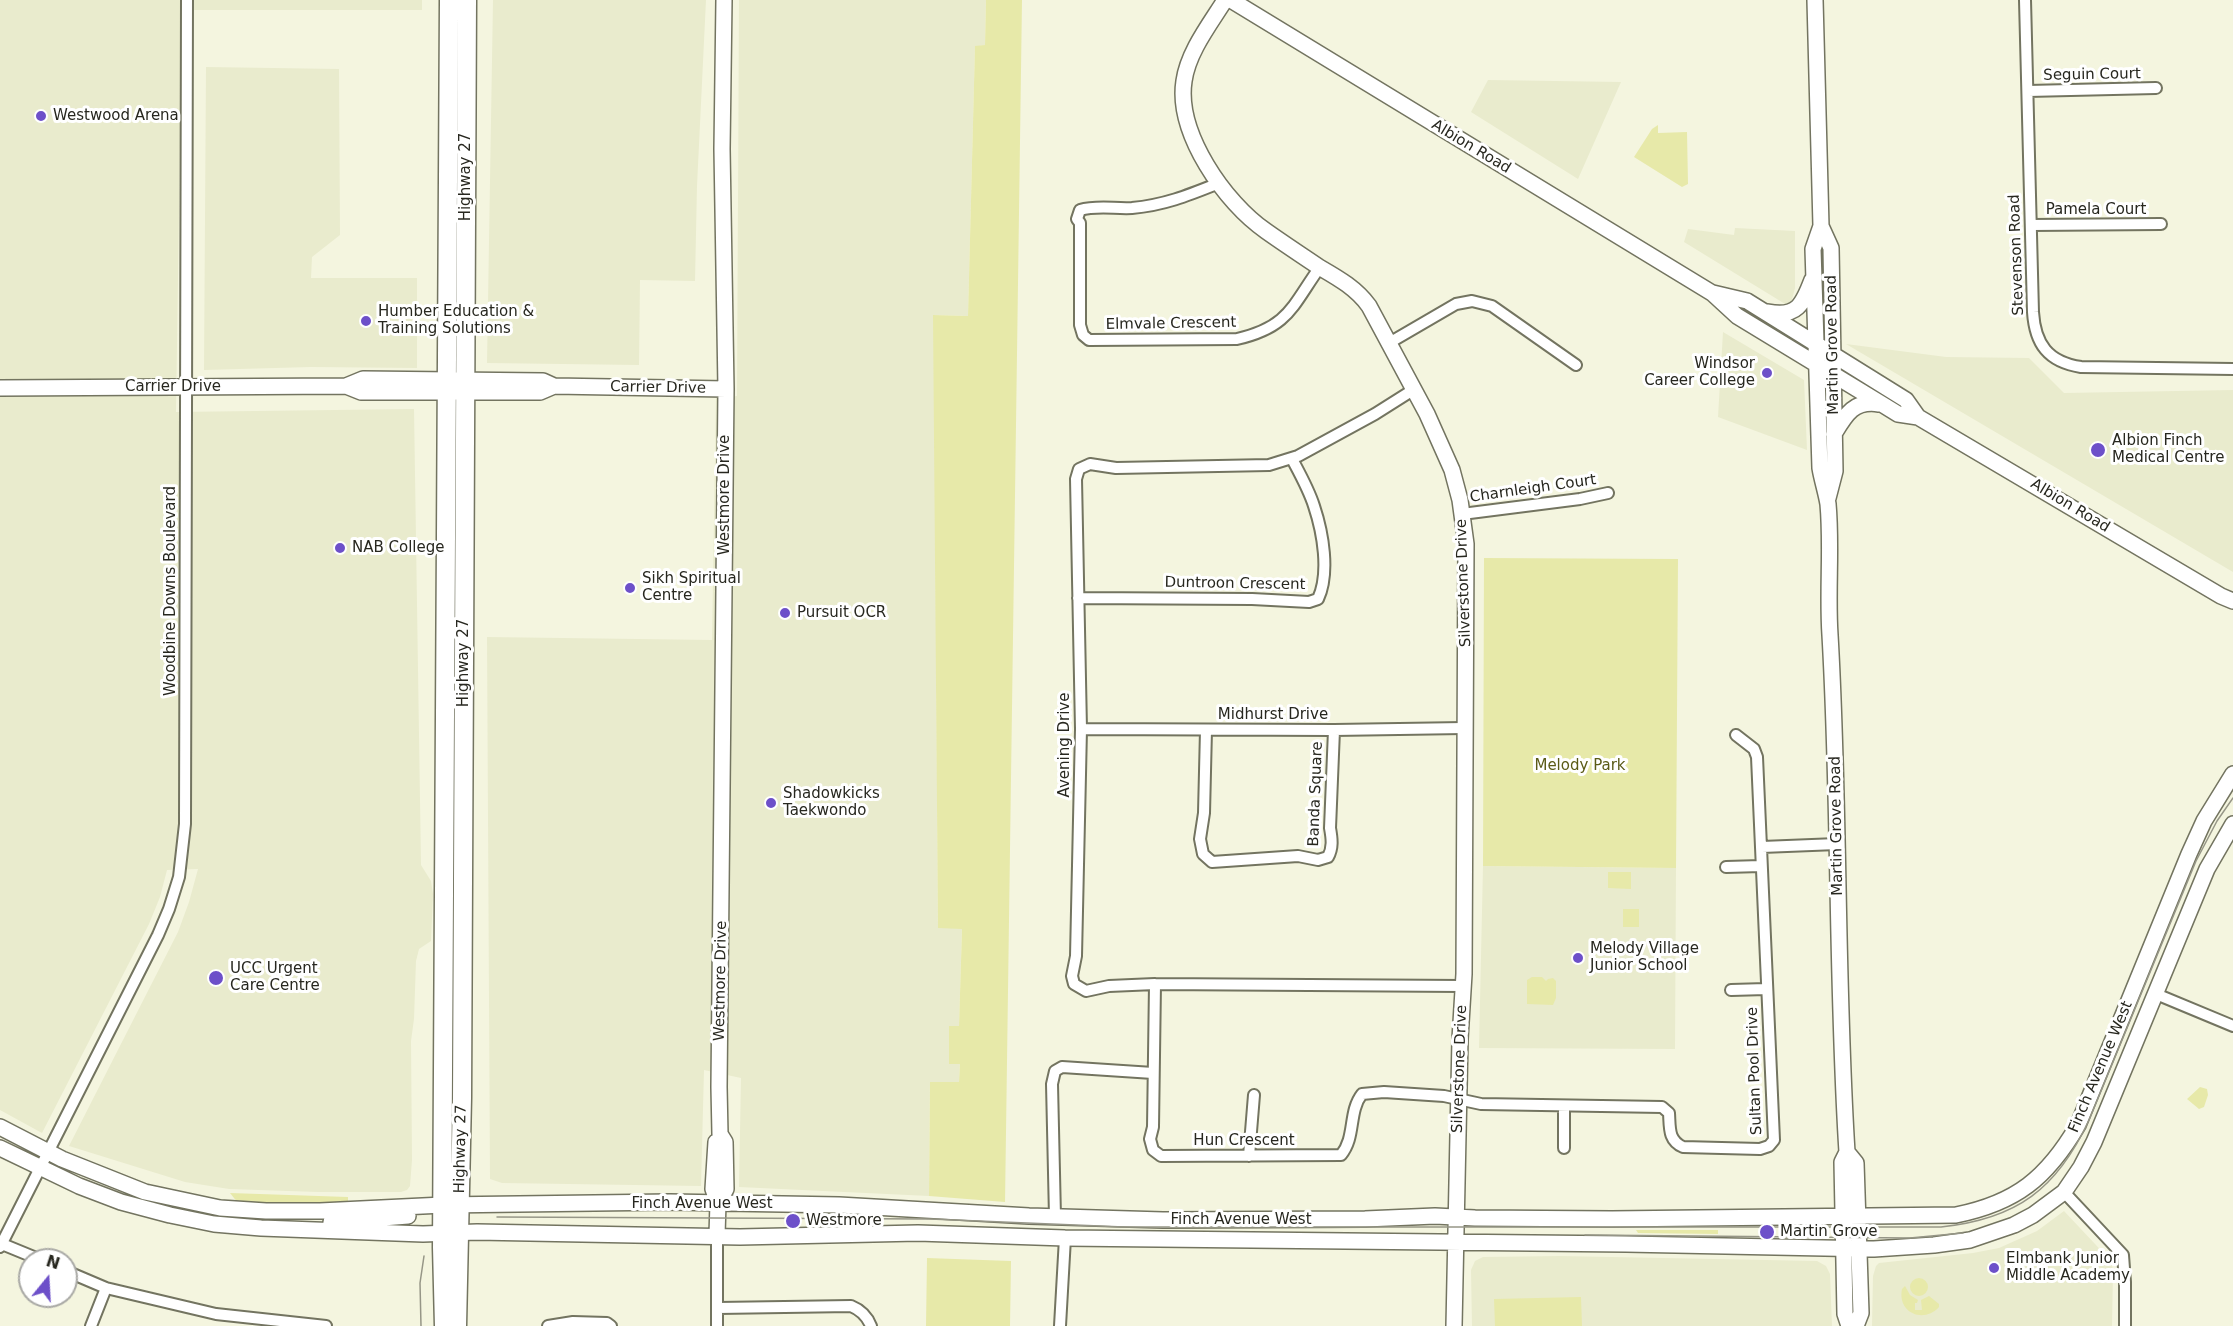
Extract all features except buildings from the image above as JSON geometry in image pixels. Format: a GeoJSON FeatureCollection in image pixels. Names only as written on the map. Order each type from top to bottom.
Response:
{"type":"FeatureCollection","features":[{"type":"Feature","properties":{"kind":"main road","name":"Highway 27"},"geometry":{"type":"LineString","coordinates":[[449,0],[446,385],[452,1209]]}},
{"type":"Feature","properties":{"kind":"main road","name":"Highway 27"},"geometry":{"type":"LineString","coordinates":[[444,1326],[452,1209],[465,386],[467,0]]}},
{"type":"Feature","properties":{"kind":"main road","name":"Westmore Drive"},"geometry":{"type":"LineString","coordinates":[[717,1235],[718,1203],[713,1189],[716,1143],[720,1134],[726,389],[724,0]]}},
{"type":"Feature","properties":{"kind":"main road","name":"Silverstone Drive"},"geometry":{"type":"LineString","coordinates":[[1225,0],[1190,60],[1184,80],[1183,94],[1188,126],[1219,183],[1232,201],[1251,220],[1361,296],[1389,343],[1437,434],[1452,470],[1462,514],[1466,544],[1463,986],[1458,1098],[1454,1326]]}},
{"type":"Feature","properties":{"kind":"main road","name":"Albion Road"},"geometry":{"type":"LineString","coordinates":[[1231,0],[1712,293],[1737,316],[1898,414],[1918,417],[2227,598],[2233,607]]}},
{"type":"Feature","properties":{"kind":"main road","name":"Martin Grove Road"},"geometry":{"type":"LineString","coordinates":[[1815,0],[1821,226],[1813,249],[1820,468],[1827,501],[1829,628],[1836,746],[1838,953],[1847,1152],[1842,1162],[1842,1217],[1845,1314],[1849,1326]]}},
{"type":"Feature","properties":{"kind":"main road","name":"Martin Grove Road"},"geometry":{"type":"LineString","coordinates":[[1821,226],[1831,248],[1835,471],[1827,501]]}},
{"type":"Feature","properties":{"kind":"main road"},"geometry":{"type":"LineString","coordinates":[[1764,312],[1782,314],[1795,310],[1804,301],[1814,274]]}},
{"type":"Feature","properties":{"kind":"main road","name":"Albion Road"},"geometry":{"type":"LineString","coordinates":[[1712,293],[1747,301],[1906,400],[1918,417]]}},
{"type":"Feature","properties":{"kind":"main road","name":"Carrier Drive"},"geometry":{"type":"LineString","coordinates":[[0,388],[346,386],[363,379],[465,386],[543,381],[554,386],[726,389]]}},
{"type":"Feature","properties":{"kind":"main road"},"geometry":{"type":"LineString","coordinates":[[1834,434],[1845,415],[1856,405],[1869,403],[1885,406]]}},
{"type":"Feature","properties":{"kind":"main road","name":"Finch Avenue West"},"geometry":{"type":"LineString","coordinates":[[0,1127],[47,1152],[145,1192],[220,1208],[266,1211],[718,1203],[885,1207],[1055,1217],[1273,1220],[1435,1216],[1612,1219],[1939,1217],[1992,1206],[2024,1189],[2058,1158],[2078,1125],[2204,821],[2233,774]]}},
{"type":"Feature","properties":{"kind":"main road","name":"Finch Avenue West"},"geometry":{"type":"LineString","coordinates":[[0,1148],[79,1186],[121,1202],[214,1224],[280,1229],[740,1237],[918,1233],[1065,1238],[1843,1248],[1906,1248],[1970,1240],[1993,1233],[2033,1215],[2064,1192],[2081,1167],[2094,1142],[2207,869],[2233,825]]}},
{"type":"Feature","properties":{"kind":"main road","name":"Martin Grove Road"},"geometry":{"type":"LineString","coordinates":[[1847,1152],[1856,1162],[1861,1313],[1856,1326]]}},
{"type":"Feature","properties":{"kind":"main road"},"geometry":{"type":"LineString","coordinates":[[214,1224],[220,1208]]}},
{"type":"Feature","properties":{"kind":"main road","name":"Finch Avenue West"},"geometry":{"type":"LineString","coordinates":[[280,1229],[316,1223],[452,1209]]}},
{"type":"Feature","properties":{"kind":"main road","name":"Highway 27"},"geometry":{"type":"LineString","coordinates":[[451,1233],[457,1326]]}},
{"type":"Feature","properties":{"kind":"street","name":"Woodbine Downs Boulevard"},"geometry":{"type":"LineString","coordinates":[[1,1245],[158,935],[179,877],[185,824],[187,0]]}},
{"type":"Feature","properties":{"kind":"street","name":"Stevenson Road"},"geometry":{"type":"LineString","coordinates":[[2025,0],[2034,324],[2040,344],[2053,357],[2070,365],[2081,367],[2233,369]]}},
{"type":"Feature","properties":{"kind":"street","name":"Seguin Court"},"geometry":{"type":"LineString","coordinates":[[2028,91],[2156,88]]}},
{"type":"Feature","properties":{"kind":"street","name":"Elmvale Crescent"},"geometry":{"type":"LineString","coordinates":[[1219,183],[1173,202],[1133,208],[1095,207],[1080,210],[1077,215],[1080,223],[1080,325],[1083,335],[1089,340],[1237,339],[1255,335],[1273,326],[1292,310],[1320,267]]}},
{"type":"Feature","properties":{"kind":"street","name":"Pamela Court"},"geometry":{"type":"LineString","coordinates":[[2031,225],[2162,225]]}},
{"type":"Feature","properties":{"kind":"street"},"geometry":{"type":"LineString","coordinates":[[1389,343],[1456,303],[1472,301],[1492,306],[1576,365]]}},
{"type":"Feature","properties":{"kind":"street","name":"Avening Drive"},"geometry":{"type":"LineString","coordinates":[[1413,390],[1375,414],[1292,459],[1269,465],[1116,468],[1090,464],[1079,470],[1076,479],[1081,729],[1076,956],[1072,976],[1074,984],[1086,991],[1109,986],[1155,984],[1463,986]]}},
{"type":"Feature","properties":{"kind":"street","name":"Duntroon Crescent"},"geometry":{"type":"LineString","coordinates":[[1078,598],[1263,599],[1309,602],[1318,598],[1323,588],[1324,563],[1320,530],[1314,504],[1292,459]]}},
{"type":"Feature","properties":{"kind":"street","name":"Charnleigh Court"},"geometry":{"type":"LineString","coordinates":[[1462,514],[1580,499],[1608,493]]}},
{"type":"Feature","properties":{"kind":"street","name":"Midhurst Drive"},"geometry":{"type":"LineString","coordinates":[[1081,729],[1464,728]]}},
{"type":"Feature","properties":{"kind":"street","name":"Banda Square"},"geometry":{"type":"LineString","coordinates":[[1206,730],[1204,813],[1200,839],[1203,854],[1212,862],[1298,856],[1318,860],[1328,857],[1332,841],[1330,828],[1334,730]]}},
{"type":"Feature","properties":{"kind":"street","name":"Sultan Pool Drive"},"geometry":{"type":"LineString","coordinates":[[1458,1098],[1477,1104],[1662,1107],[1669,1113],[1671,1136],[1674,1143],[1683,1147],[1760,1149],[1769,1146],[1773,1140],[1757,757],[1754,749],[1736,735]]}},
{"type":"Feature","properties":{"kind":"street"},"geometry":{"type":"LineString","coordinates":[[1762,847],[1837,844]]}},
{"type":"Feature","properties":{"kind":"street"},"geometry":{"type":"LineString","coordinates":[[1726,867],[1761,866]]}},
{"type":"Feature","properties":{"kind":"street","name":"Hun Crescent"},"geometry":{"type":"LineString","coordinates":[[1155,984],[1153,1127],[1150,1139],[1153,1150],[1161,1156],[1341,1155],[1349,1146],[1356,1101],[1362,1094],[1384,1092],[1458,1098]]}},
{"type":"Feature","properties":{"kind":"street"},"geometry":{"type":"LineString","coordinates":[[1731,990],[1766,989]]}},
{"type":"Feature","properties":{"kind":"street"},"geometry":{"type":"LineString","coordinates":[[2156,994],[2233,1026]]}},
{"type":"Feature","properties":{"kind":"street"},"geometry":{"type":"LineString","coordinates":[[1055,1217],[1052,1084],[1055,1071],[1062,1067],[1153,1073]]}},
{"type":"Feature","properties":{"kind":"street"},"geometry":{"type":"LineString","coordinates":[[1249,1156],[1254,1095]]}},
{"type":"Feature","properties":{"kind":"street"},"geometry":{"type":"LineString","coordinates":[[1564,1106],[1564,1148]]}},
{"type":"Feature","properties":{"kind":"street"},"geometry":{"type":"LineString","coordinates":[[2064,1192],[2123,1256],[2125,1326]]}},
{"type":"Feature","properties":{"kind":"street","name":"Westmore Drive"},"geometry":{"type":"LineString","coordinates":[[717,1235],[717,1326]]}},
{"type":"Feature","properties":{"kind":"street"},"geometry":{"type":"LineString","coordinates":[[1060,1326],[1065,1238]]}},
{"type":"Feature","properties":{"kind":"street"},"geometry":{"type":"LineString","coordinates":[[1,1245],[18,1251]]}},
{"type":"Feature","properties":{"kind":"street"},"geometry":{"type":"LineString","coordinates":[[78,1276],[106,1288],[216,1314],[326,1326]]}},
{"type":"Feature","properties":{"kind":"street"},"geometry":{"type":"LineString","coordinates":[[92,1326],[106,1288]]}},
{"type":"Feature","properties":{"kind":"street"},"geometry":{"type":"LineString","coordinates":[[718,1308],[851,1306],[859,1309],[868,1318],[871,1326]]}},
{"type":"Feature","properties":{"kind":"street"},"geometry":{"type":"LineString","coordinates":[[214,1326],[216,1314]]}},
{"type":"Feature","properties":{"kind":"street"},"geometry":{"type":"LineString","coordinates":[[548,1326],[573,1322],[607,1323],[611,1326]]}},
{"type":"Feature","properties":{"kind":"shaded area"},"geometry":{"type":"Polygon","coordinates":[[[0,0],[422,0],[422,10],[182,10],[176,412],[414,409],[421,865],[431,881],[433,894],[431,941],[419,949],[416,961],[411,1041],[412,1160],[410,1186],[407,1190],[401,1192],[318,1192],[229,1189],[185,1182],[69,1146],[178,932],[198,869],[167,870],[160,897],[149,924],[42,1133],[0,1110],[0,0]]]}},
{"type":"Feature","properties":{"kind":"shaded area"},"geometry":{"type":"Polygon","coordinates":[[[493,0],[706,0],[695,281],[640,280],[639,365],[487,363],[493,0]]]}},
{"type":"Feature","properties":{"kind":"shaded area"},"geometry":{"type":"Polygon","coordinates":[[[739,0],[986,0],[985,45],[975,47],[968,316],[934,315],[938,928],[962,928],[959,1026],[949,1026],[949,1064],[960,1064],[959,1082],[930,1082],[929,1196],[739,1187],[741,1078],[704,1070],[701,1186],[502,1183],[490,1179],[487,637],[712,640],[716,398],[737,396],[739,0]]]}},
{"type":"Feature","properties":{"kind":"shaded area"},"geometry":{"type":"Polygon","coordinates":[[[206,67],[339,69],[340,235],[312,257],[311,278],[417,278],[417,368],[311,367],[204,370],[206,67]]]}},
{"type":"Feature","properties":{"kind":"shaded area"},"geometry":{"type":"Polygon","coordinates":[[[1488,80],[1621,82],[1578,179],[1471,112],[1488,80]]]}},
{"type":"Feature","properties":{"kind":"shaded area"},"geometry":{"type":"Polygon","coordinates":[[[1735,228],[1795,231],[1795,288],[1790,307],[1684,242],[1688,229],[1734,235],[1735,228]]]}},
{"type":"Feature","properties":{"kind":"shaded area"},"geometry":{"type":"Polygon","coordinates":[[[1723,332],[1804,380],[1807,450],[1718,417],[1723,332]]]}},
{"type":"Feature","properties":{"kind":"shaded area"},"geometry":{"type":"Polygon","coordinates":[[[1846,344],[1946,357],[2029,358],[2064,393],[2233,390],[2233,572],[1846,344]]]}},
{"type":"Feature","properties":{"kind":"shaded area","name":"Melody Village Junior School"},"geometry":{"type":"Polygon","coordinates":[[[1483,866],[1676,868],[1675,1049],[1479,1048],[1483,866]]]}},
{"type":"Feature","properties":{"kind":"shaded area","name":"Elmbank Junior Middle Academy"},"geometry":{"type":"Polygon","coordinates":[[[2064,1211],[2111,1261],[2113,1270],[2112,1326],[1872,1326],[1873,1276],[1879,1263],[1999,1248],[2037,1231],[2064,1211]]]}},
{"type":"Feature","properties":{"kind":"shaded area"},"geometry":{"type":"Polygon","coordinates":[[[1560,1256],[1817,1261],[1826,1266],[1830,1274],[1832,1326],[1472,1326],[1471,1270],[1475,1261],[1483,1257],[1560,1256]]]}},
{"type":"Feature","properties":{"kind":"green space"},"geometry":{"type":"Polygon","coordinates":[[[986,0],[1022,0],[1005,1202],[929,1196],[930,1082],[959,1082],[960,1064],[949,1064],[949,1026],[959,1026],[962,929],[938,928],[933,315],[968,316],[975,46],[985,45],[986,0]]]}},
{"type":"Feature","properties":{"kind":"green space"},"geometry":{"type":"Polygon","coordinates":[[[1658,125],[1658,133],[1687,132],[1688,184],[1682,187],[1634,157],[1652,129],[1658,125]]]}},
{"type":"Feature","properties":{"kind":"green space","name":"Melody Park"},"geometry":{"type":"Polygon","coordinates":[[[1484,558],[1678,559],[1676,868],[1483,866],[1484,558]]]}},
{"type":"Feature","properties":{"kind":"green space"},"geometry":{"type":"Polygon","coordinates":[[[1608,872],[1631,872],[1631,889],[1608,888],[1608,872]]]}},
{"type":"Feature","properties":{"kind":"green space"},"geometry":{"type":"Polygon","coordinates":[[[1623,909],[1639,909],[1639,927],[1623,927],[1623,909]]]}},
{"type":"Feature","properties":{"kind":"green space"},"geometry":{"type":"Polygon","coordinates":[[[1532,977],[1542,977],[1546,981],[1553,978],[1556,981],[1556,998],[1553,1005],[1527,1004],[1527,980],[1532,977]]]}},
{"type":"Feature","properties":{"kind":"green space"},"geometry":{"type":"Polygon","coordinates":[[[2200,1087],[2207,1089],[2208,1095],[2204,1107],[2199,1109],[2187,1099],[2200,1087]]]}},
{"type":"Feature","properties":{"kind":"green space"},"geometry":{"type":"Polygon","coordinates":[[[230,1193],[348,1197],[348,1204],[238,1203],[230,1193]]]}},
{"type":"Feature","properties":{"kind":"green space"},"geometry":{"type":"Polygon","coordinates":[[[1636,1230],[1718,1230],[1718,1234],[1638,1233],[1636,1230]]]}},
{"type":"Feature","properties":{"kind":"green space"},"geometry":{"type":"Polygon","coordinates":[[[927,1258],[1011,1261],[1010,1326],[926,1326],[927,1258]]]}},
{"type":"Feature","properties":{"kind":"green space"},"geometry":{"type":"Polygon","coordinates":[[[1915,1278],[1923,1278],[1928,1283],[1926,1294],[1915,1296],[1910,1291],[1910,1283],[1915,1278]]]}},
{"type":"Feature","properties":{"kind":"green space"},"geometry":{"type":"Polygon","coordinates":[[[1905,1286],[1910,1295],[1918,1300],[1915,1303],[1915,1310],[1922,1310],[1921,1300],[1929,1296],[1939,1304],[1939,1307],[1926,1315],[1919,1315],[1908,1310],[1902,1297],[1902,1289],[1905,1286]]]}},
{"type":"Feature","properties":{"kind":"green space"},"geometry":{"type":"Polygon","coordinates":[[[1581,1297],[1582,1326],[1495,1326],[1494,1299],[1581,1297]]]}},
{"type":"Feature","properties":{"kind":"tram line"},"geometry":{"type":"LineString","coordinates":[[497,1217],[930,1219],[1124,1227],[1941,1227],[1968,1223],[1992,1217],[2032,1196],[2063,1165],[2077,1144],[2196,861],[2217,821],[2233,798]]}},
{"type":"Feature","properties":{"kind":"tram line"},"geometry":{"type":"LineString","coordinates":[[1585,1235],[1910,1238],[1963,1233]]}},
{"type":"Feature","properties":{"kind":"tram line"},"geometry":{"type":"LineString","coordinates":[[421,1326],[420,1283],[424,1256]]}},
{"type":"Feature","properties":{"kind":"place","name":"Westwood Arena"},"geometry":{"type":"Point","coordinates":[41,116]}},
{"type":"Feature","properties":{"kind":"place","name":"Humber Education & Training Solutions"},"geometry":{"type":"Point","coordinates":[366,321]}},
{"type":"Feature","properties":{"kind":"place","name":"Windsor Career College"},"geometry":{"type":"Point","coordinates":[1767,373]}},
{"type":"Feature","properties":{"kind":"place","name":"Albion Finch Medical Centre"},"geometry":{"type":"Point","coordinates":[2098,450]}},
{"type":"Feature","properties":{"kind":"place","name":"NAB College"},"geometry":{"type":"Point","coordinates":[340,548]}},
{"type":"Feature","properties":{"kind":"place","name":"Sikh Spiritual Centre"},"geometry":{"type":"Point","coordinates":[630,588]}},
{"type":"Feature","properties":{"kind":"place","name":"Pursuit OCR"},"geometry":{"type":"Point","coordinates":[785,613]}},
{"type":"Feature","properties":{"kind":"place","name":"Shadowkicks Taekwondo"},"geometry":{"type":"Point","coordinates":[771,803]}},
{"type":"Feature","properties":{"kind":"place","name":"Melody Village Junior School"},"geometry":{"type":"Point","coordinates":[1578,958]}},
{"type":"Feature","properties":{"kind":"place","name":"UCC Urgent Care Centre"},"geometry":{"type":"Point","coordinates":[216,978]}},
{"type":"Feature","properties":{"kind":"place","name":"Westmore"},"geometry":{"type":"Point","coordinates":[793,1221]}},
{"type":"Feature","properties":{"kind":"place","name":"Martin Grove"},"geometry":{"type":"Point","coordinates":[1767,1232]}},
{"type":"Feature","properties":{"kind":"place","name":"Elmbank Junior Middle Academy"},"geometry":{"type":"Point","coordinates":[1994,1268]}}]}
